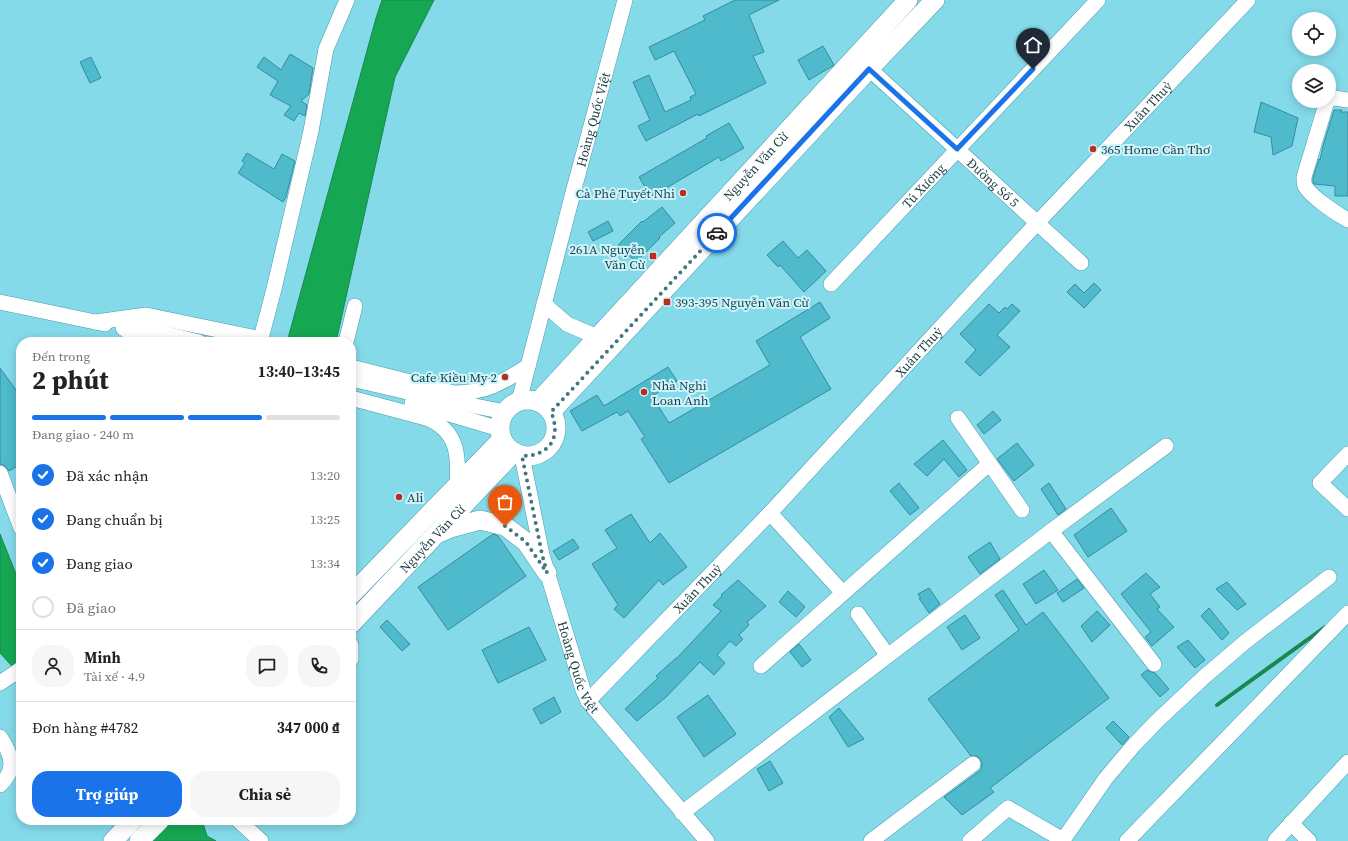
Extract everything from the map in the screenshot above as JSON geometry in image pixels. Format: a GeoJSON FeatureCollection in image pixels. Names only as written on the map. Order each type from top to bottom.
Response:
{"type":"FeatureCollection","features":[{"type":"Feature","properties":{"kind":"main road","name":"Nguyễn Văn Cừ"},"geometry":{"type":"LineString","coordinates":[[356,589],[519,425],[863,63],[908,0]]}},
{"type":"Feature","properties":{"kind":"main road","name":"Nguyễn Văn Cừ"},"geometry":{"type":"LineString","coordinates":[[356,619],[434,536],[519,425],[597,337],[863,63],[935,0]]}},
{"type":"Feature","properties":{"kind":"main road"},"geometry":{"type":"LineString","coordinates":[[434,536],[450,528],[480,520],[505,526],[526,542],[547,573]]}},
{"type":"Feature","properties":{"kind":"main road"},"geometry":{"type":"LineString","coordinates":[[113,841],[128,825]]}},
{"type":"Feature","properties":{"kind":"main road"},"geometry":{"type":"LineString","coordinates":[[139,841],[155,825]]}},
{"type":"Feature","properties":{"kind":"street"},"geometry":{"type":"LineString","coordinates":[[262,337],[311,131],[326,48],[347,0]]}},
{"type":"Feature","properties":{"kind":"street","name":"Hoàng Quốc Việt"},"geometry":{"type":"LineString","coordinates":[[625,0],[528,366],[519,425],[542,554],[583,690],[588,701],[707,841]]}},
{"type":"Feature","properties":{"kind":"street","name":"Tú Xương"},"geometry":{"type":"LineString","coordinates":[[831,284],[1098,0]]}},
{"type":"Feature","properties":{"kind":"street","name":"Xuân Thuỷ"},"geometry":{"type":"LineString","coordinates":[[588,701],[770,513],[1038,223],[1248,0]]}},
{"type":"Feature","properties":{"kind":"street","name":"Đường Số 5"},"geometry":{"type":"LineString","coordinates":[[863,63],[1081,263]]}},
{"type":"Feature","properties":{"kind":"street"},"geometry":{"type":"LineString","coordinates":[[1336,98],[1348,100]]}},
{"type":"Feature","properties":{"kind":"street"},"geometry":{"type":"LineString","coordinates":[[1325,108],[1304,177],[1305,187],[1334,212],[1348,220]]}},
{"type":"Feature","properties":{"kind":"street"},"geometry":{"type":"LineString","coordinates":[[0,302],[96,322],[125,335],[138,337]]}},
{"type":"Feature","properties":{"kind":"street"},"geometry":{"type":"LineString","coordinates":[[544,304],[567,324],[597,337]]}},
{"type":"Feature","properties":{"kind":"street"},"geometry":{"type":"LineString","coordinates":[[347,337],[355,306]]}},
{"type":"Feature","properties":{"kind":"street"},"geometry":{"type":"LineString","coordinates":[[96,322],[146,315],[247,337]]}},
{"type":"Feature","properties":{"kind":"street"},"geometry":{"type":"LineString","coordinates":[[125,335],[141,328],[178,337]]}},
{"type":"Feature","properties":{"kind":"street"},"geometry":{"type":"LineString","coordinates":[[356,368],[454,393],[466,393],[490,387],[506,380],[528,366]]}},
{"type":"Feature","properties":{"kind":"street"},"geometry":{"type":"LineString","coordinates":[[356,381],[423,401],[519,425]]}},
{"type":"Feature","properties":{"kind":"street"},"geometry":{"type":"LineString","coordinates":[[356,390],[423,401]]}},
{"type":"Feature","properties":{"kind":"street"},"geometry":{"type":"LineString","coordinates":[[356,399],[426,418],[439,424],[449,435],[458,455],[457,486]]}},
{"type":"Feature","properties":{"kind":"street"},"geometry":{"type":"LineString","coordinates":[[958,418],[1022,510]]}},
{"type":"Feature","properties":{"kind":"street"},"geometry":{"type":"LineString","coordinates":[[682,813],[1051,531],[1166,446]]}},
{"type":"Feature","properties":{"kind":"street"},"geometry":{"type":"LineString","coordinates":[[1348,454],[1320,484],[1348,509]]}},
{"type":"Feature","properties":{"kind":"street"},"geometry":{"type":"LineString","coordinates":[[761,666],[989,464]]}},
{"type":"Feature","properties":{"kind":"street"},"geometry":{"type":"LineString","coordinates":[[0,473],[16,515]]}},
{"type":"Feature","properties":{"kind":"street"},"geometry":{"type":"LineString","coordinates":[[770,513],[844,593]]}},
{"type":"Feature","properties":{"kind":"street"},"geometry":{"type":"LineString","coordinates":[[1051,531],[1154,664]]}},
{"type":"Feature","properties":{"kind":"street"},"geometry":{"type":"LineString","coordinates":[[970,841],[1008,808],[1063,840],[1106,778],[1157,721],[1204,676],[1329,577]]}},
{"type":"Feature","properties":{"kind":"street"},"geometry":{"type":"LineString","coordinates":[[1127,841],[1348,613]]}},
{"type":"Feature","properties":{"kind":"street"},"geometry":{"type":"LineString","coordinates":[[858,614],[888,656]]}},
{"type":"Feature","properties":{"kind":"street"},"geometry":{"type":"LineString","coordinates":[[0,683],[16,672]]}},
{"type":"Feature","properties":{"kind":"street"},"geometry":{"type":"LineString","coordinates":[[0,737],[6,746],[12,764],[8,778],[0,785]]}},
{"type":"Feature","properties":{"kind":"street"},"geometry":{"type":"LineString","coordinates":[[1275,841],[1348,762]]}},
{"type":"Feature","properties":{"kind":"street"},"geometry":{"type":"LineString","coordinates":[[871,841],[973,764]]}},
{"type":"Feature","properties":{"kind":"street"},"geometry":{"type":"LineString","coordinates":[[1291,823],[1309,841]]}},
{"type":"Feature","properties":{"kind":"street"},"geometry":{"type":"LineString","coordinates":[[243,825],[261,841]]}},
{"type":"Feature","properties":{"kind":"shaded area"},"geometry":{"type":"Polygon","coordinates":[[[382,0],[434,0],[395,77],[337,337],[288,337],[382,0]]]}},
{"type":"Feature","properties":{"kind":"shaded area"},"geometry":{"type":"Polygon","coordinates":[[[0,534],[16,574],[16,671],[0,653],[0,534]]]}},
{"type":"Feature","properties":{"kind":"shaded area"},"geometry":{"type":"Polygon","coordinates":[[[137,825],[204,825],[207,836],[216,841],[145,841],[137,825]]]}},
{"type":"Feature","properties":{"kind":"building"},"geometry":{"type":"Polygon","coordinates":[[[735,0],[779,0],[749,15],[764,52],[753,56],[766,83],[699,116],[698,114],[646,141],[638,126],[650,120],[633,82],[649,75],[665,112],[691,100],[690,97],[696,94],[674,51],[655,60],[649,47],[705,20],[703,16],[735,0]]]}},
{"type":"Feature","properties":{"kind":"building"},"geometry":{"type":"Polygon","coordinates":[[[823,46],[834,65],[809,80],[798,60],[823,46]]]}},
{"type":"Feature","properties":{"kind":"building"},"geometry":{"type":"Polygon","coordinates":[[[290,54],[313,68],[309,94],[301,101],[307,105],[305,116],[299,113],[294,121],[284,115],[291,106],[270,95],[278,81],[257,67],[264,57],[281,70],[290,54]]]}},
{"type":"Feature","properties":{"kind":"building"},"geometry":{"type":"Polygon","coordinates":[[[91,57],[101,78],[90,83],[80,62],[91,57]]]}},
{"type":"Feature","properties":{"kind":"building"},"geometry":{"type":"Polygon","coordinates":[[[1261,102],[1298,118],[1292,146],[1273,155],[1271,137],[1254,132],[1261,102]]]}},
{"type":"Feature","properties":{"kind":"building"},"geometry":{"type":"Polygon","coordinates":[[[1334,110],[1348,112],[1348,196],[1335,196],[1335,186],[1314,184],[1313,182],[1334,110]]]}},
{"type":"Feature","properties":{"kind":"building"},"geometry":{"type":"Polygon","coordinates":[[[729,123],[744,148],[721,161],[719,157],[651,197],[639,177],[707,138],[706,136],[729,123]]]}},
{"type":"Feature","properties":{"kind":"building"},"geometry":{"type":"Polygon","coordinates":[[[247,153],[274,169],[282,154],[295,161],[286,197],[283,202],[238,173],[245,163],[242,161],[247,153]]]}},
{"type":"Feature","properties":{"kind":"building"},"geometry":{"type":"Polygon","coordinates":[[[662,207],[675,223],[659,237],[660,238],[636,262],[618,245],[642,221],[643,222],[662,207]]]}},
{"type":"Feature","properties":{"kind":"building"},"geometry":{"type":"Polygon","coordinates":[[[608,221],[613,231],[593,241],[588,232],[608,221]]]}},
{"type":"Feature","properties":{"kind":"building"},"geometry":{"type":"Polygon","coordinates":[[[783,241],[798,258],[807,250],[826,271],[804,292],[780,265],[778,267],[767,255],[783,241]]]}},
{"type":"Feature","properties":{"kind":"building"},"geometry":{"type":"Polygon","coordinates":[[[1094,283],[1101,290],[1084,308],[1067,292],[1075,284],[1084,293],[1094,283]]]}},
{"type":"Feature","properties":{"kind":"building"},"geometry":{"type":"Polygon","coordinates":[[[820,302],[830,318],[800,337],[831,389],[669,483],[641,439],[645,437],[628,411],[620,416],[617,412],[582,431],[570,411],[597,395],[604,406],[668,367],[677,381],[652,396],[669,423],[770,365],[756,341],[820,302]]]}},
{"type":"Feature","properties":{"kind":"building"},"geometry":{"type":"Polygon","coordinates":[[[989,304],[999,313],[1005,307],[1007,309],[1012,304],[1020,311],[997,335],[1010,347],[980,376],[965,362],[976,350],[960,334],[989,304]]]}},
{"type":"Feature","properties":{"kind":"building"},"geometry":{"type":"Polygon","coordinates":[[[0,368],[16,390],[16,467],[9,471],[5,466],[0,464],[0,368]]]}},
{"type":"Feature","properties":{"kind":"building"},"geometry":{"type":"Polygon","coordinates":[[[993,411],[1001,420],[984,434],[977,425],[993,411]]]}},
{"type":"Feature","properties":{"kind":"building"},"geometry":{"type":"Polygon","coordinates":[[[943,440],[967,470],[959,477],[944,459],[927,476],[914,464],[943,440]]]}},
{"type":"Feature","properties":{"kind":"building"},"geometry":{"type":"Polygon","coordinates":[[[1017,443],[1034,465],[1014,481],[997,459],[1017,443]]]}},
{"type":"Feature","properties":{"kind":"building"},"geometry":{"type":"Polygon","coordinates":[[[899,483],[919,508],[910,515],[890,491],[899,483]]]}},
{"type":"Feature","properties":{"kind":"building"},"geometry":{"type":"Polygon","coordinates":[[[1049,483],[1066,509],[1058,515],[1041,489],[1049,483]]]}},
{"type":"Feature","properties":{"kind":"building"},"geometry":{"type":"Polygon","coordinates":[[[1111,508],[1127,531],[1088,557],[1074,535],[1111,508]]]}},
{"type":"Feature","properties":{"kind":"building"},"geometry":{"type":"Polygon","coordinates":[[[631,514],[650,543],[660,533],[687,567],[663,585],[659,580],[624,618],[614,609],[618,605],[592,564],[617,548],[605,530],[631,514]]]}},
{"type":"Feature","properties":{"kind":"building"},"geometry":{"type":"Polygon","coordinates":[[[493,534],[498,536],[526,576],[448,630],[418,587],[493,534]]]}},
{"type":"Feature","properties":{"kind":"building"},"geometry":{"type":"Polygon","coordinates":[[[573,539],[579,548],[559,560],[553,551],[573,539]]]}},
{"type":"Feature","properties":{"kind":"building"},"geometry":{"type":"Polygon","coordinates":[[[990,542],[1000,559],[980,574],[968,557],[990,542]]]}},
{"type":"Feature","properties":{"kind":"building"},"geometry":{"type":"Polygon","coordinates":[[[1044,570],[1058,590],[1036,604],[1023,584],[1044,570]]]}},
{"type":"Feature","properties":{"kind":"building"},"geometry":{"type":"Polygon","coordinates":[[[1146,573],[1160,587],[1150,594],[1160,607],[1157,609],[1174,627],[1152,646],[1145,637],[1151,632],[1121,594],[1146,573]]]}},
{"type":"Feature","properties":{"kind":"building"},"geometry":{"type":"Polygon","coordinates":[[[1077,579],[1084,588],[1063,602],[1057,593],[1077,579]]]}},
{"type":"Feature","properties":{"kind":"building"},"geometry":{"type":"Polygon","coordinates":[[[738,580],[766,606],[747,622],[749,625],[739,635],[743,639],[736,646],[730,641],[717,655],[725,663],[714,675],[700,662],[666,697],[637,721],[625,709],[658,678],[656,676],[677,658],[721,611],[713,605],[722,596],[721,595],[738,580]]]}},
{"type":"Feature","properties":{"kind":"building"},"geometry":{"type":"Polygon","coordinates":[[[1227,582],[1246,604],[1237,610],[1216,589],[1227,582]]]}},
{"type":"Feature","properties":{"kind":"building"},"geometry":{"type":"Polygon","coordinates":[[[929,588],[940,604],[929,613],[918,594],[929,588]]]}},
{"type":"Feature","properties":{"kind":"building"},"geometry":{"type":"Polygon","coordinates":[[[1003,590],[1026,625],[1043,612],[1109,698],[990,788],[994,792],[962,815],[944,797],[981,770],[982,763],[977,756],[971,756],[928,699],[1019,630],[995,595],[1003,590]]]}},
{"type":"Feature","properties":{"kind":"building"},"geometry":{"type":"Polygon","coordinates":[[[788,591],[805,607],[796,617],[779,602],[788,591]]]}},
{"type":"Feature","properties":{"kind":"building"},"geometry":{"type":"Polygon","coordinates":[[[1209,608],[1229,633],[1222,640],[1201,616],[1209,608]]]}},
{"type":"Feature","properties":{"kind":"building"},"geometry":{"type":"Polygon","coordinates":[[[1097,611],[1110,625],[1092,642],[1081,626],[1097,611]]]}},
{"type":"Feature","properties":{"kind":"building"},"geometry":{"type":"Polygon","coordinates":[[[965,615],[980,638],[962,650],[947,627],[965,615]]]}},
{"type":"Feature","properties":{"kind":"building"},"geometry":{"type":"Polygon","coordinates":[[[387,620],[410,644],[402,651],[380,627],[387,620]]]}},
{"type":"Feature","properties":{"kind":"building"},"geometry":{"type":"Polygon","coordinates":[[[529,627],[546,660],[498,683],[482,650],[529,627]]]}},
{"type":"Feature","properties":{"kind":"building"},"geometry":{"type":"Polygon","coordinates":[[[1188,640],[1205,660],[1195,668],[1177,647],[1188,640]]]}},
{"type":"Feature","properties":{"kind":"building"},"geometry":{"type":"Polygon","coordinates":[[[799,644],[811,660],[802,667],[790,652],[799,644]]]}},
{"type":"Feature","properties":{"kind":"building"},"geometry":{"type":"Polygon","coordinates":[[[1147,670],[1155,673],[1169,689],[1160,697],[1141,675],[1147,670]]]}},
{"type":"Feature","properties":{"kind":"building"},"geometry":{"type":"Polygon","coordinates":[[[708,695],[736,734],[704,757],[677,717],[708,695]]]}},
{"type":"Feature","properties":{"kind":"building"},"geometry":{"type":"Polygon","coordinates":[[[554,697],[561,712],[541,724],[533,709],[554,697]]]}},
{"type":"Feature","properties":{"kind":"building"},"geometry":{"type":"Polygon","coordinates":[[[839,708],[864,739],[848,747],[829,717],[839,708]]]}},
{"type":"Feature","properties":{"kind":"building"},"geometry":{"type":"Polygon","coordinates":[[[1113,721],[1129,737],[1122,745],[1106,728],[1113,721]]]}},
{"type":"Feature","properties":{"kind":"building"},"geometry":{"type":"Polygon","coordinates":[[[770,761],[783,783],[769,791],[757,769],[770,761]]]}},
{"type":"Feature","properties":{"kind":"waterway"},"geometry":{"type":"LineString","coordinates":[[1217,705],[1325,627]]}},
{"type":"Feature","properties":{"kind":"way so far"},"geometry":{"type":"LineString","coordinates":[[505,526],[526,542],[547,573],[522,456],[540,454],[548,448],[556,431],[555,422],[551,412],[717,233]]}},
{"type":"Feature","properties":{"kind":"place","name":"365 Home Cần Thơ"},"geometry":{"type":"Point","coordinates":[1093,149]}},
{"type":"Feature","properties":{"kind":"place","name":"Cà Phê Tuyết Nhi"},"geometry":{"type":"Point","coordinates":[683,193]}},
{"type":"Feature","properties":{"kind":"place","name":"261A Nguyễn Văn Cừ"},"geometry":{"type":"Point","coordinates":[653,256]}},
{"type":"Feature","properties":{"kind":"place","name":"393-395 Nguyễn Văn Cừ"},"geometry":{"type":"Point","coordinates":[667,302]}},
{"type":"Feature","properties":{"kind":"place","name":"Cafe Kiều My 2"},"geometry":{"type":"Point","coordinates":[505,377]}},
{"type":"Feature","properties":{"kind":"place","name":"Nhà Nghỉ Loan Anh"},"geometry":{"type":"Point","coordinates":[644,392]}},
{"type":"Feature","properties":{"kind":"place","name":"Ali"},"geometry":{"type":"Point","coordinates":[399,497]}},
{"type":"Feature","properties":{"kind":"route"},"geometry":{"type":"LineString","coordinates":[[717,233],[869,69],[957,149],[1033,69]]}}]}
